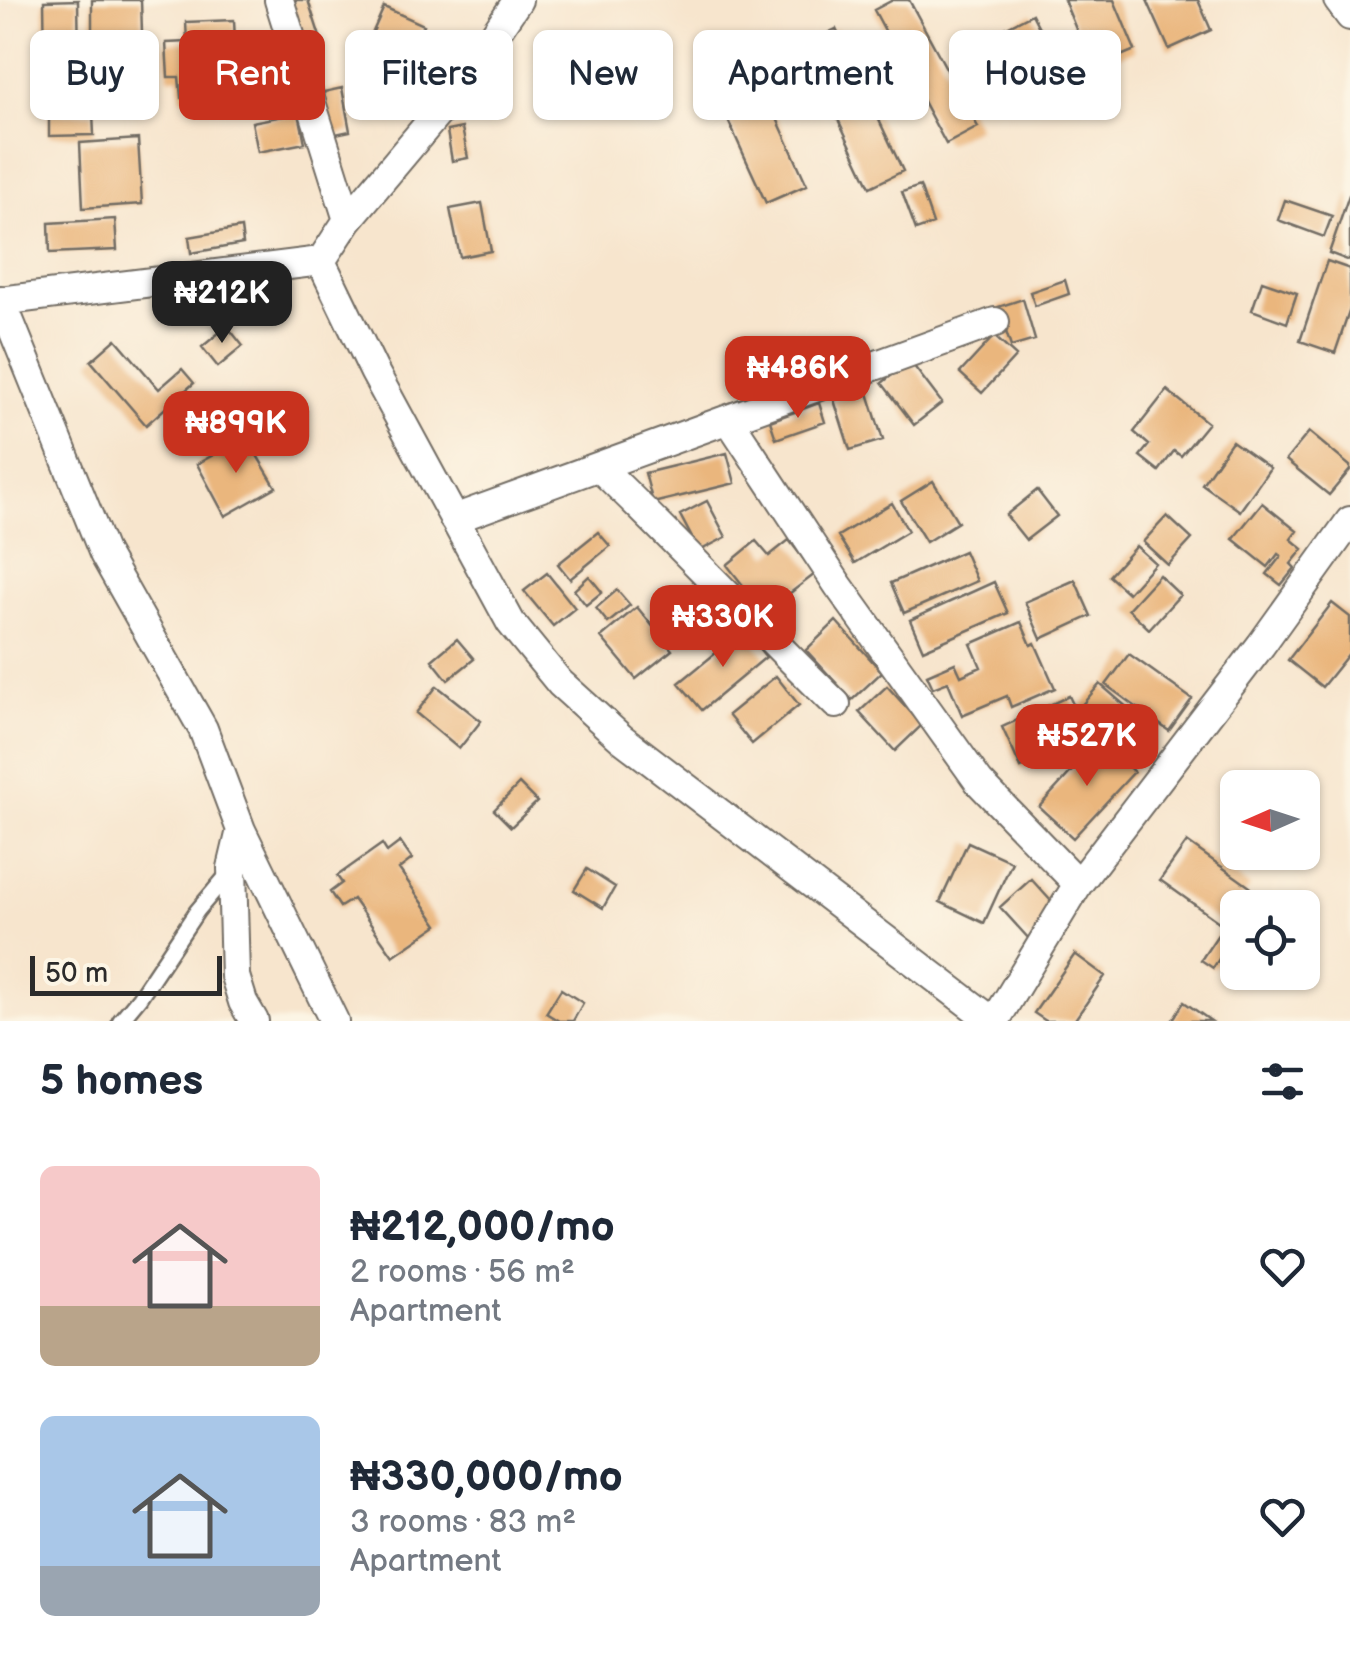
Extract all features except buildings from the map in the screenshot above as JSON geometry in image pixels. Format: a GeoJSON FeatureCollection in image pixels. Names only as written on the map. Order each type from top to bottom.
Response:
{"type":"FeatureCollection","features":[{"type":"Feature","properties":{"kind":"street"},"geometry":{"type":"LineString","coordinates":[[280,0],[348,220]]}},
{"type":"Feature","properties":{"kind":"street"},"geometry":{"type":"LineString","coordinates":[[334,1021],[242,830],[203,729],[104,554],[0,300],[320,261],[348,220],[453,95],[518,0]]}},
{"type":"Feature","properties":{"kind":"street"},"geometry":{"type":"LineString","coordinates":[[1338,0],[1350,16]]}},
{"type":"Feature","properties":{"kind":"street"},"geometry":{"type":"LineString","coordinates":[[320,261],[374,372],[511,624],[560,683],[621,738],[994,1021],[1078,884],[1350,522]]}},
{"type":"Feature","properties":{"kind":"street"},"geometry":{"type":"LineString","coordinates":[[454,520],[995,322]]}},
{"type":"Feature","properties":{"kind":"street"},"geometry":{"type":"LineString","coordinates":[[729,420],[838,585],[979,782],[1078,884]]}},
{"type":"Feature","properties":{"kind":"street"},"geometry":{"type":"LineString","coordinates":[[599,467],[836,704]]}},
{"type":"Feature","properties":{"kind":"street"},"geometry":{"type":"LineString","coordinates":[[242,830],[232,868],[235,976],[254,1021]]}},
{"type":"Feature","properties":{"kind":"lane"},"geometry":{"type":"LineString","coordinates":[[120,1021],[232,868]]}}]}
